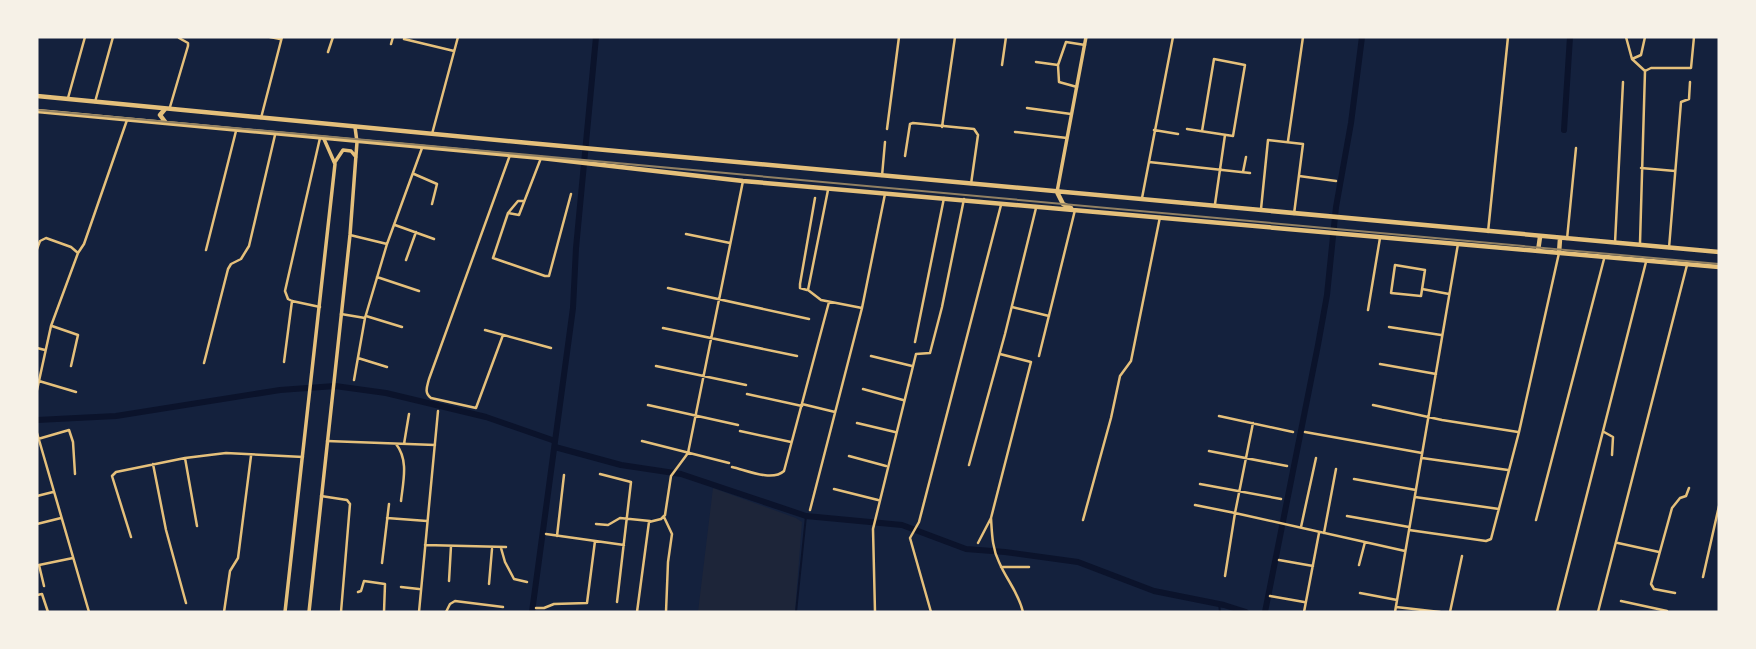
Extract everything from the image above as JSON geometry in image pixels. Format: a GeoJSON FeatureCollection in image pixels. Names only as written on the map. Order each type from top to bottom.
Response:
{"type":"FeatureCollection","features":[{"type":"Feature","properties":{"kind":"main road"},"geometry":{"type":"LineString","coordinates":[[1075,210],[1063,204],[1057,192],[1086,37]]}},
{"type":"Feature","properties":{"kind":"main road"},"geometry":{"type":"LineString","coordinates":[[37,96],[1719,252]]}},
{"type":"Feature","properties":{"kind":"main road"},"geometry":{"type":"LineString","coordinates":[[153,123],[157,115],[155,108]]}},
{"type":"Feature","properties":{"kind":"main road"},"geometry":{"type":"LineString","coordinates":[[166,124],[160,115],[161,111],[167,109]]}},
{"type":"Feature","properties":{"kind":"main road"},"geometry":{"type":"LineString","coordinates":[[37,111],[828,188],[1719,267]]}},
{"type":"Feature","properties":{"kind":"main road"},"geometry":{"type":"LineString","coordinates":[[309,612],[350,235],[357,142],[355,127]]}},
{"type":"Feature","properties":{"kind":"main road"},"geometry":{"type":"LineString","coordinates":[[322,139],[335,164]]}},
{"type":"Feature","properties":{"kind":"main road"},"geometry":{"type":"LineString","coordinates":[[285,612],[335,164],[343,150],[351,151],[356,158]]}},
{"type":"Feature","properties":{"kind":"main road"},"geometry":{"type":"LineString","coordinates":[[1538,251],[1540,237]]}},
{"type":"Feature","properties":{"kind":"main road"},"geometry":{"type":"LineString","coordinates":[[1559,253],[1563,239]]}},
{"type":"Feature","properties":{"kind":"street"},"geometry":{"type":"LineString","coordinates":[[68,99],[85,37]]}},
{"type":"Feature","properties":{"kind":"street"},"geometry":{"type":"LineString","coordinates":[[95,102],[113,37]]}},
{"type":"Feature","properties":{"kind":"street"},"geometry":{"type":"LineString","coordinates":[[261,118],[282,38],[270,37]]}},
{"type":"Feature","properties":{"kind":"street"},"geometry":{"type":"LineString","coordinates":[[328,52],[332,37]]}},
{"type":"Feature","properties":{"kind":"street"},"geometry":{"type":"LineString","coordinates":[[391,44],[393,37]]}},
{"type":"Feature","properties":{"kind":"street"},"geometry":{"type":"LineString","coordinates":[[432,134],[458,37]]}},
{"type":"Feature","properties":{"kind":"street"},"geometry":{"type":"LineString","coordinates":[[887,129],[899,37]]}},
{"type":"Feature","properties":{"kind":"street"},"geometry":{"type":"LineString","coordinates":[[942,127],[955,37]]}},
{"type":"Feature","properties":{"kind":"street"},"geometry":{"type":"LineString","coordinates":[[1002,65],[1006,37]]}},
{"type":"Feature","properties":{"kind":"street"},"geometry":{"type":"LineString","coordinates":[[1141,200],[1173,37]]}},
{"type":"Feature","properties":{"kind":"street"},"geometry":{"type":"LineString","coordinates":[[1287,141],[1303,37]]}},
{"type":"Feature","properties":{"kind":"street"},"geometry":{"type":"LineString","coordinates":[[1488,232],[1508,37]]}},
{"type":"Feature","properties":{"kind":"street"},"geometry":{"type":"LineString","coordinates":[[1626,37],[1632,59],[1645,71],[1640,245]]}},
{"type":"Feature","properties":{"kind":"street"},"geometry":{"type":"LineString","coordinates":[[1632,59],[1641,55],[1645,37]]}},
{"type":"Feature","properties":{"kind":"street"},"geometry":{"type":"LineString","coordinates":[[1645,71],[1651,68],[1690,69],[1694,37]]}},
{"type":"Feature","properties":{"kind":"street"},"geometry":{"type":"LineString","coordinates":[[167,109],[188,46],[188,43],[179,38]]}},
{"type":"Feature","properties":{"kind":"street"},"geometry":{"type":"LineString","coordinates":[[404,38],[454,51]]}},
{"type":"Feature","properties":{"kind":"street"},"geometry":{"type":"LineString","coordinates":[[1077,87],[1059,82],[1059,65],[1066,42],[1085,45]]}},
{"type":"Feature","properties":{"kind":"street"},"geometry":{"type":"LineString","coordinates":[[1186,129],[1233,136],[1245,65],[1214,59],[1202,131]]}},
{"type":"Feature","properties":{"kind":"street"},"geometry":{"type":"LineString","coordinates":[[1035,62],[1059,65]]}},
{"type":"Feature","properties":{"kind":"street"},"geometry":{"type":"LineString","coordinates":[[1615,243],[1623,82]]}},
{"type":"Feature","properties":{"kind":"street"},"geometry":{"type":"LineString","coordinates":[[1669,247],[1681,102],[1689,99],[1690,82]]}},
{"type":"Feature","properties":{"kind":"street"},"geometry":{"type":"LineString","coordinates":[[1027,108],[1072,114]]}},
{"type":"Feature","properties":{"kind":"street"},"geometry":{"type":"LineString","coordinates":[[37,390],[51,326],[78,253],[84,244],[127,120]]}},
{"type":"Feature","properties":{"kind":"street"},"geometry":{"type":"LineString","coordinates":[[905,156],[910,124],[977,131],[971,184]]}},
{"type":"Feature","properties":{"kind":"street"},"geometry":{"type":"LineString","coordinates":[[1154,130],[1178,134]]}},
{"type":"Feature","properties":{"kind":"street"},"geometry":{"type":"LineString","coordinates":[[206,250],[236,131]]}},
{"type":"Feature","properties":{"kind":"street"},"geometry":{"type":"LineString","coordinates":[[1015,132],[1067,138]]}},
{"type":"Feature","properties":{"kind":"street"},"geometry":{"type":"LineString","coordinates":[[204,363],[228,269],[231,264],[241,259],[249,246],[275,135]]}},
{"type":"Feature","properties":{"kind":"street"},"geometry":{"type":"LineString","coordinates":[[1215,206],[1225,135]]}},
{"type":"Feature","properties":{"kind":"street"},"geometry":{"type":"LineString","coordinates":[[320,307],[292,301],[285,292],[322,139]]}},
{"type":"Feature","properties":{"kind":"street"},"geometry":{"type":"LineString","coordinates":[[1261,211],[1268,140],[1287,141],[1303,144],[1294,214]]}},
{"type":"Feature","properties":{"kind":"street"},"geometry":{"type":"LineString","coordinates":[[882,176],[885,142]]}},
{"type":"Feature","properties":{"kind":"street"},"geometry":{"type":"LineString","coordinates":[[354,380],[365,317],[387,244],[422,147]]}},
{"type":"Feature","properties":{"kind":"street"},"geometry":{"type":"LineString","coordinates":[[1563,239],[1576,148]]}},
{"type":"Feature","properties":{"kind":"street"},"geometry":{"type":"LineString","coordinates":[[503,335],[476,408],[431,398],[426,389],[510,155]]}},
{"type":"Feature","properties":{"kind":"street"},"geometry":{"type":"LineString","coordinates":[[1243,172],[1245,157]]}},
{"type":"Feature","properties":{"kind":"street"},"geometry":{"type":"LineString","coordinates":[[508,213],[518,216],[541,158]]}},
{"type":"Feature","properties":{"kind":"street"},"geometry":{"type":"LineString","coordinates":[[1149,162],[1250,173]]}},
{"type":"Feature","properties":{"kind":"street"},"geometry":{"type":"LineString","coordinates":[[1641,168],[1675,171]]}},
{"type":"Feature","properties":{"kind":"street"},"geometry":{"type":"LineString","coordinates":[[413,174],[437,184],[432,204]]}},
{"type":"Feature","properties":{"kind":"street"},"geometry":{"type":"LineString","coordinates":[[1299,176],[1336,181]]}},
{"type":"Feature","properties":{"kind":"street"},"geometry":{"type":"LineString","coordinates":[[666,612],[672,534],[664,517],[671,476],[688,453],[743,180]]}},
{"type":"Feature","properties":{"kind":"street"},"geometry":{"type":"LineString","coordinates":[[808,290],[828,188]]}},
{"type":"Feature","properties":{"kind":"street"},"geometry":{"type":"LineString","coordinates":[[810,510],[862,308],[886,193]]}},
{"type":"Feature","properties":{"kind":"street"},"geometry":{"type":"LineString","coordinates":[[524,201],[517,202],[508,213],[493,258],[548,276],[570,194]]}},
{"type":"Feature","properties":{"kind":"street"},"geometry":{"type":"LineString","coordinates":[[815,198],[800,287],[829,302],[862,308]]}},
{"type":"Feature","properties":{"kind":"street"},"geometry":{"type":"LineString","coordinates":[[915,342],[944,198]]}},
{"type":"Feature","properties":{"kind":"street"},"geometry":{"type":"LineString","coordinates":[[875,612],[871,542],[878,500],[916,353],[930,353],[964,200]]}},
{"type":"Feature","properties":{"kind":"street"},"geometry":{"type":"LineString","coordinates":[[931,612],[910,538],[919,522],[1002,203]]}},
{"type":"Feature","properties":{"kind":"street"},"geometry":{"type":"LineString","coordinates":[[969,465],[1000,354],[1036,206]]}},
{"type":"Feature","properties":{"kind":"street"},"geometry":{"type":"LineString","coordinates":[[1039,356],[1075,210]]}},
{"type":"Feature","properties":{"kind":"street"},"geometry":{"type":"LineString","coordinates":[[1083,520],[1120,376],[1131,360],[1160,217]]}},
{"type":"Feature","properties":{"kind":"street"},"geometry":{"type":"LineString","coordinates":[[394,224],[434,239]]}},
{"type":"Feature","properties":{"kind":"street"},"geometry":{"type":"LineString","coordinates":[[405,260],[416,232]]}},
{"type":"Feature","properties":{"kind":"street"},"geometry":{"type":"LineString","coordinates":[[686,234],[730,243]]}},
{"type":"Feature","properties":{"kind":"street"},"geometry":{"type":"LineString","coordinates":[[350,235],[387,244]]}},
{"type":"Feature","properties":{"kind":"street"},"geometry":{"type":"LineString","coordinates":[[1368,310],[1380,237]]}},
{"type":"Feature","properties":{"kind":"street"},"geometry":{"type":"LineString","coordinates":[[37,249],[40,241],[46,238],[71,247],[78,253]]}},
{"type":"Feature","properties":{"kind":"street"},"geometry":{"type":"LineString","coordinates":[[1395,612],[1458,244]]}},
{"type":"Feature","properties":{"kind":"street"},"geometry":{"type":"LineString","coordinates":[[805,253],[815,254]]}},
{"type":"Feature","properties":{"kind":"street"},"geometry":{"type":"LineString","coordinates":[[1347,516],[1489,541],[1519,432],[1559,253]]}},
{"type":"Feature","properties":{"kind":"street"},"geometry":{"type":"LineString","coordinates":[[1536,520],[1605,257]]}},
{"type":"Feature","properties":{"kind":"street"},"geometry":{"type":"LineString","coordinates":[[1557,612],[1646,262]]}},
{"type":"Feature","properties":{"kind":"street"},"geometry":{"type":"LineString","coordinates":[[1598,612],[1687,265]]}},
{"type":"Feature","properties":{"kind":"street"},"geometry":{"type":"LineString","coordinates":[[1394,266],[1425,270],[1422,289],[1419,297],[1391,293],[1394,266]]}},
{"type":"Feature","properties":{"kind":"street"},"geometry":{"type":"LineString","coordinates":[[802,273],[811,274]]}},
{"type":"Feature","properties":{"kind":"street"},"geometry":{"type":"LineString","coordinates":[[377,277],[419,291]]}},
{"type":"Feature","properties":{"kind":"street"},"geometry":{"type":"LineString","coordinates":[[668,288],[809,319]]}},
{"type":"Feature","properties":{"kind":"street"},"geometry":{"type":"LineString","coordinates":[[1422,289],[1449,294]]}},
{"type":"Feature","properties":{"kind":"street"},"geometry":{"type":"LineString","coordinates":[[284,362],[292,301]]}},
{"type":"Feature","properties":{"kind":"street"},"geometry":{"type":"LineString","coordinates":[[732,467],[779,475],[783,471],[829,302]]}},
{"type":"Feature","properties":{"kind":"street"},"geometry":{"type":"LineString","coordinates":[[1012,307],[1049,316]]}},
{"type":"Feature","properties":{"kind":"street"},"geometry":{"type":"LineString","coordinates":[[341,314],[402,327]]}},
{"type":"Feature","properties":{"kind":"street"},"geometry":{"type":"LineString","coordinates":[[51,326],[78,335],[71,366]]}},
{"type":"Feature","properties":{"kind":"street"},"geometry":{"type":"LineString","coordinates":[[1389,327],[1442,335]]}},
{"type":"Feature","properties":{"kind":"street"},"geometry":{"type":"LineString","coordinates":[[663,328],[797,356]]}},
{"type":"Feature","properties":{"kind":"street"},"geometry":{"type":"LineString","coordinates":[[485,330],[551,348]]}},
{"type":"Feature","properties":{"kind":"street"},"geometry":{"type":"LineString","coordinates":[[37,348],[45,350]]}},
{"type":"Feature","properties":{"kind":"street"},"geometry":{"type":"LineString","coordinates":[[978,543],[991,518],[1031,362],[1000,354]]}},
{"type":"Feature","properties":{"kind":"street"},"geometry":{"type":"LineString","coordinates":[[871,356],[912,366]]}},
{"type":"Feature","properties":{"kind":"street"},"geometry":{"type":"LineString","coordinates":[[358,358],[387,367]]}},
{"type":"Feature","properties":{"kind":"street"},"geometry":{"type":"LineString","coordinates":[[1380,365],[1436,374]]}},
{"type":"Feature","properties":{"kind":"street"},"geometry":{"type":"LineString","coordinates":[[656,366],[746,385]]}},
{"type":"Feature","properties":{"kind":"street"},"geometry":{"type":"LineString","coordinates":[[38,381],[76,392]]}},
{"type":"Feature","properties":{"kind":"street"},"geometry":{"type":"LineString","coordinates":[[863,389],[903,400]]}},
{"type":"Feature","properties":{"kind":"street"},"geometry":{"type":"LineString","coordinates":[[747,394],[835,412]]}},
{"type":"Feature","properties":{"kind":"street"},"geometry":{"type":"LineString","coordinates":[[648,405],[738,425]]}},
{"type":"Feature","properties":{"kind":"street"},"geometry":{"type":"LineString","coordinates":[[1373,405],[1519,432]]}},
{"type":"Feature","properties":{"kind":"street"},"geometry":{"type":"LineString","coordinates":[[419,612],[438,411]]}},
{"type":"Feature","properties":{"kind":"street"},"geometry":{"type":"LineString","coordinates":[[404,444],[409,414]]}},
{"type":"Feature","properties":{"kind":"street"},"geometry":{"type":"LineString","coordinates":[[1219,416],[1293,432]]}},
{"type":"Feature","properties":{"kind":"street"},"geometry":{"type":"LineString","coordinates":[[857,423],[895,432]]}},
{"type":"Feature","properties":{"kind":"street"},"geometry":{"type":"LineString","coordinates":[[1225,576],[1254,423]]}},
{"type":"Feature","properties":{"kind":"street"},"geometry":{"type":"LineString","coordinates":[[38,439],[69,430],[73,442],[75,474]]}},
{"type":"Feature","properties":{"kind":"street"},"geometry":{"type":"LineString","coordinates":[[740,431],[791,442]]}},
{"type":"Feature","properties":{"kind":"street"},"geometry":{"type":"LineString","coordinates":[[1305,432],[1508,470]]}},
{"type":"Feature","properties":{"kind":"street"},"geometry":{"type":"LineString","coordinates":[[1603,432],[1613,437],[1612,455]]}},
{"type":"Feature","properties":{"kind":"street"},"geometry":{"type":"LineString","coordinates":[[37,433],[89,612]]}},
{"type":"Feature","properties":{"kind":"street"},"geometry":{"type":"LineString","coordinates":[[327,441],[435,445]]}},
{"type":"Feature","properties":{"kind":"street"},"geometry":{"type":"LineString","coordinates":[[642,441],[729,463]]}},
{"type":"Feature","properties":{"kind":"street"},"geometry":{"type":"LineString","coordinates":[[396,443],[402,450],[404,463],[401,501]]}},
{"type":"Feature","properties":{"kind":"street"},"geometry":{"type":"LineString","coordinates":[[1209,451],[1287,466]]}},
{"type":"Feature","properties":{"kind":"street"},"geometry":{"type":"LineString","coordinates":[[131,537],[112,476],[116,472],[226,453],[303,457]]}},
{"type":"Feature","properties":{"kind":"street"},"geometry":{"type":"LineString","coordinates":[[224,612],[230,571],[238,558],[251,455]]}},
{"type":"Feature","properties":{"kind":"street"},"geometry":{"type":"LineString","coordinates":[[849,456],[887,466]]}},
{"type":"Feature","properties":{"kind":"street"},"geometry":{"type":"LineString","coordinates":[[185,458],[197,526]]}},
{"type":"Feature","properties":{"kind":"street"},"geometry":{"type":"LineString","coordinates":[[1301,527],[1316,458]]}},
{"type":"Feature","properties":{"kind":"street"},"geometry":{"type":"LineString","coordinates":[[153,464],[186,603]]}},
{"type":"Feature","properties":{"kind":"street"},"geometry":{"type":"LineString","coordinates":[[1304,612],[1336,469]]}},
{"type":"Feature","properties":{"kind":"street"},"geometry":{"type":"LineString","coordinates":[[600,474],[631,482],[617,602]]}},
{"type":"Feature","properties":{"kind":"street"},"geometry":{"type":"LineString","coordinates":[[557,536],[565,475]]}},
{"type":"Feature","properties":{"kind":"street"},"geometry":{"type":"LineString","coordinates":[[1354,479],[1416,490]]}},
{"type":"Feature","properties":{"kind":"street"},"geometry":{"type":"LineString","coordinates":[[1200,484],[1281,499]]}},
{"type":"Feature","properties":{"kind":"street"},"geometry":{"type":"LineString","coordinates":[[1675,593],[1651,587],[1672,508],[1680,498],[1686,496],[1689,488]]}},
{"type":"Feature","properties":{"kind":"street"},"geometry":{"type":"LineString","coordinates":[[834,489],[878,500]]}},
{"type":"Feature","properties":{"kind":"street"},"geometry":{"type":"LineString","coordinates":[[37,496],[54,492]]}},
{"type":"Feature","properties":{"kind":"street"},"geometry":{"type":"LineString","coordinates":[[321,496],[347,500],[349,504],[345,590],[341,612]]}},
{"type":"Feature","properties":{"kind":"street"},"geometry":{"type":"LineString","coordinates":[[1415,497],[1499,509]]}},
{"type":"Feature","properties":{"kind":"street"},"geometry":{"type":"LineString","coordinates":[[382,563],[389,504]]}},
{"type":"Feature","properties":{"kind":"street"},"geometry":{"type":"LineString","coordinates":[[1195,505],[1406,551]]}},
{"type":"Feature","properties":{"kind":"street"},"geometry":{"type":"LineString","coordinates":[[1703,577],[1719,506]]}},
{"type":"Feature","properties":{"kind":"street"},"geometry":{"type":"LineString","coordinates":[[596,524],[608,525],[620,518],[650,520],[664,517]]}},
{"type":"Feature","properties":{"kind":"street"},"geometry":{"type":"LineString","coordinates":[[37,524],[61,518]]}},
{"type":"Feature","properties":{"kind":"street"},"geometry":{"type":"LineString","coordinates":[[387,518],[427,521]]}},
{"type":"Feature","properties":{"kind":"street"},"geometry":{"type":"LineString","coordinates":[[991,518],[993,544],[1000,565],[1020,598],[1023,612]]}},
{"type":"Feature","properties":{"kind":"street"},"geometry":{"type":"LineString","coordinates":[[637,612],[650,520]]}},
{"type":"Feature","properties":{"kind":"street"},"geometry":{"type":"LineString","coordinates":[[547,534],[624,545]]}},
{"type":"Feature","properties":{"kind":"street"},"geometry":{"type":"LineString","coordinates":[[1713,536],[1719,537]]}},
{"type":"Feature","properties":{"kind":"street"},"geometry":{"type":"LineString","coordinates":[[536,608],[554,604],[587,603],[595,541]]}},
{"type":"Feature","properties":{"kind":"street"},"geometry":{"type":"LineString","coordinates":[[1359,565],[1365,542]]}},
{"type":"Feature","properties":{"kind":"street"},"geometry":{"type":"LineString","coordinates":[[1617,543],[1659,552]]}},
{"type":"Feature","properties":{"kind":"street"},"geometry":{"type":"LineString","coordinates":[[424,545],[503,547],[505,562],[514,579],[527,582]]}},
{"type":"Feature","properties":{"kind":"street"},"geometry":{"type":"LineString","coordinates":[[449,581],[452,547]]}},
{"type":"Feature","properties":{"kind":"street"},"geometry":{"type":"LineString","coordinates":[[489,584],[492,548]]}},
{"type":"Feature","properties":{"kind":"street"},"geometry":{"type":"LineString","coordinates":[[1450,612],[1462,556]]}},
{"type":"Feature","properties":{"kind":"street"},"geometry":{"type":"LineString","coordinates":[[44,586],[40,565],[73,558]]}},
{"type":"Feature","properties":{"kind":"street"},"geometry":{"type":"LineString","coordinates":[[1279,560],[1313,566]]}},
{"type":"Feature","properties":{"kind":"street"},"geometry":{"type":"LineString","coordinates":[[1000,565],[1029,567]]}},
{"type":"Feature","properties":{"kind":"street"},"geometry":{"type":"LineString","coordinates":[[359,592],[364,581],[386,585],[384,612]]}},
{"type":"Feature","properties":{"kind":"street"},"geometry":{"type":"LineString","coordinates":[[401,587],[420,589]]}},
{"type":"Feature","properties":{"kind":"street"},"geometry":{"type":"LineString","coordinates":[[1360,593],[1397,600]]}},
{"type":"Feature","properties":{"kind":"street"},"geometry":{"type":"LineString","coordinates":[[37,595],[42,594],[48,612]]}},
{"type":"Feature","properties":{"kind":"street"},"geometry":{"type":"LineString","coordinates":[[1270,596],[1306,602]]}},
{"type":"Feature","properties":{"kind":"street"},"geometry":{"type":"LineString","coordinates":[[446,612],[455,601],[503,607]]}},
{"type":"Feature","properties":{"kind":"street"},"geometry":{"type":"LineString","coordinates":[[1621,601],[1648,610],[1667,611]]}},
{"type":"Feature","properties":{"kind":"street"},"geometry":{"type":"LineString","coordinates":[[1396,607],[1440,612]]}},
{"type":"Feature","properties":{"kind":"shaded area"},"geometry":{"type":"Polygon","coordinates":[[[713,488],[802,522],[795,612],[698,612],[713,488]]]}},
{"type":"Feature","properties":{"kind":"waterway"},"geometry":{"type":"LineString","coordinates":[[532,612],[573,308],[596,37]]}},
{"type":"Feature","properties":{"kind":"waterway"},"geometry":{"type":"LineString","coordinates":[[1265,612],[1327,295],[1336,207],[1351,123],[1362,37]]}},
{"type":"Feature","properties":{"kind":"waterway"},"geometry":{"type":"LineString","coordinates":[[1564,130],[1570,37]]}},
{"type":"Feature","properties":{"kind":"waterway"},"geometry":{"type":"LineString","coordinates":[[37,420],[116,416],[280,390],[335,386],[386,393],[486,417],[555,441]]}},
{"type":"Feature","properties":{"kind":"waterway"},"geometry":{"type":"LineString","coordinates":[[555,447],[621,465],[681,474],[806,516],[902,525],[966,549],[1078,562],[1154,591],[1246,612]]}},
{"type":"Feature","properties":{"kind":"waterway"},"geometry":{"type":"LineString","coordinates":[[796,612],[806,516]]}},
{"type":"Feature","properties":{"kind":"waterway"},"geometry":{"type":"LineString","coordinates":[[1219,604],[1220,612]]}},
{"type":"Feature","properties":{"kind":"railway"},"geometry":{"type":"LineString","coordinates":[[37,110],[1719,264]]}}]}
